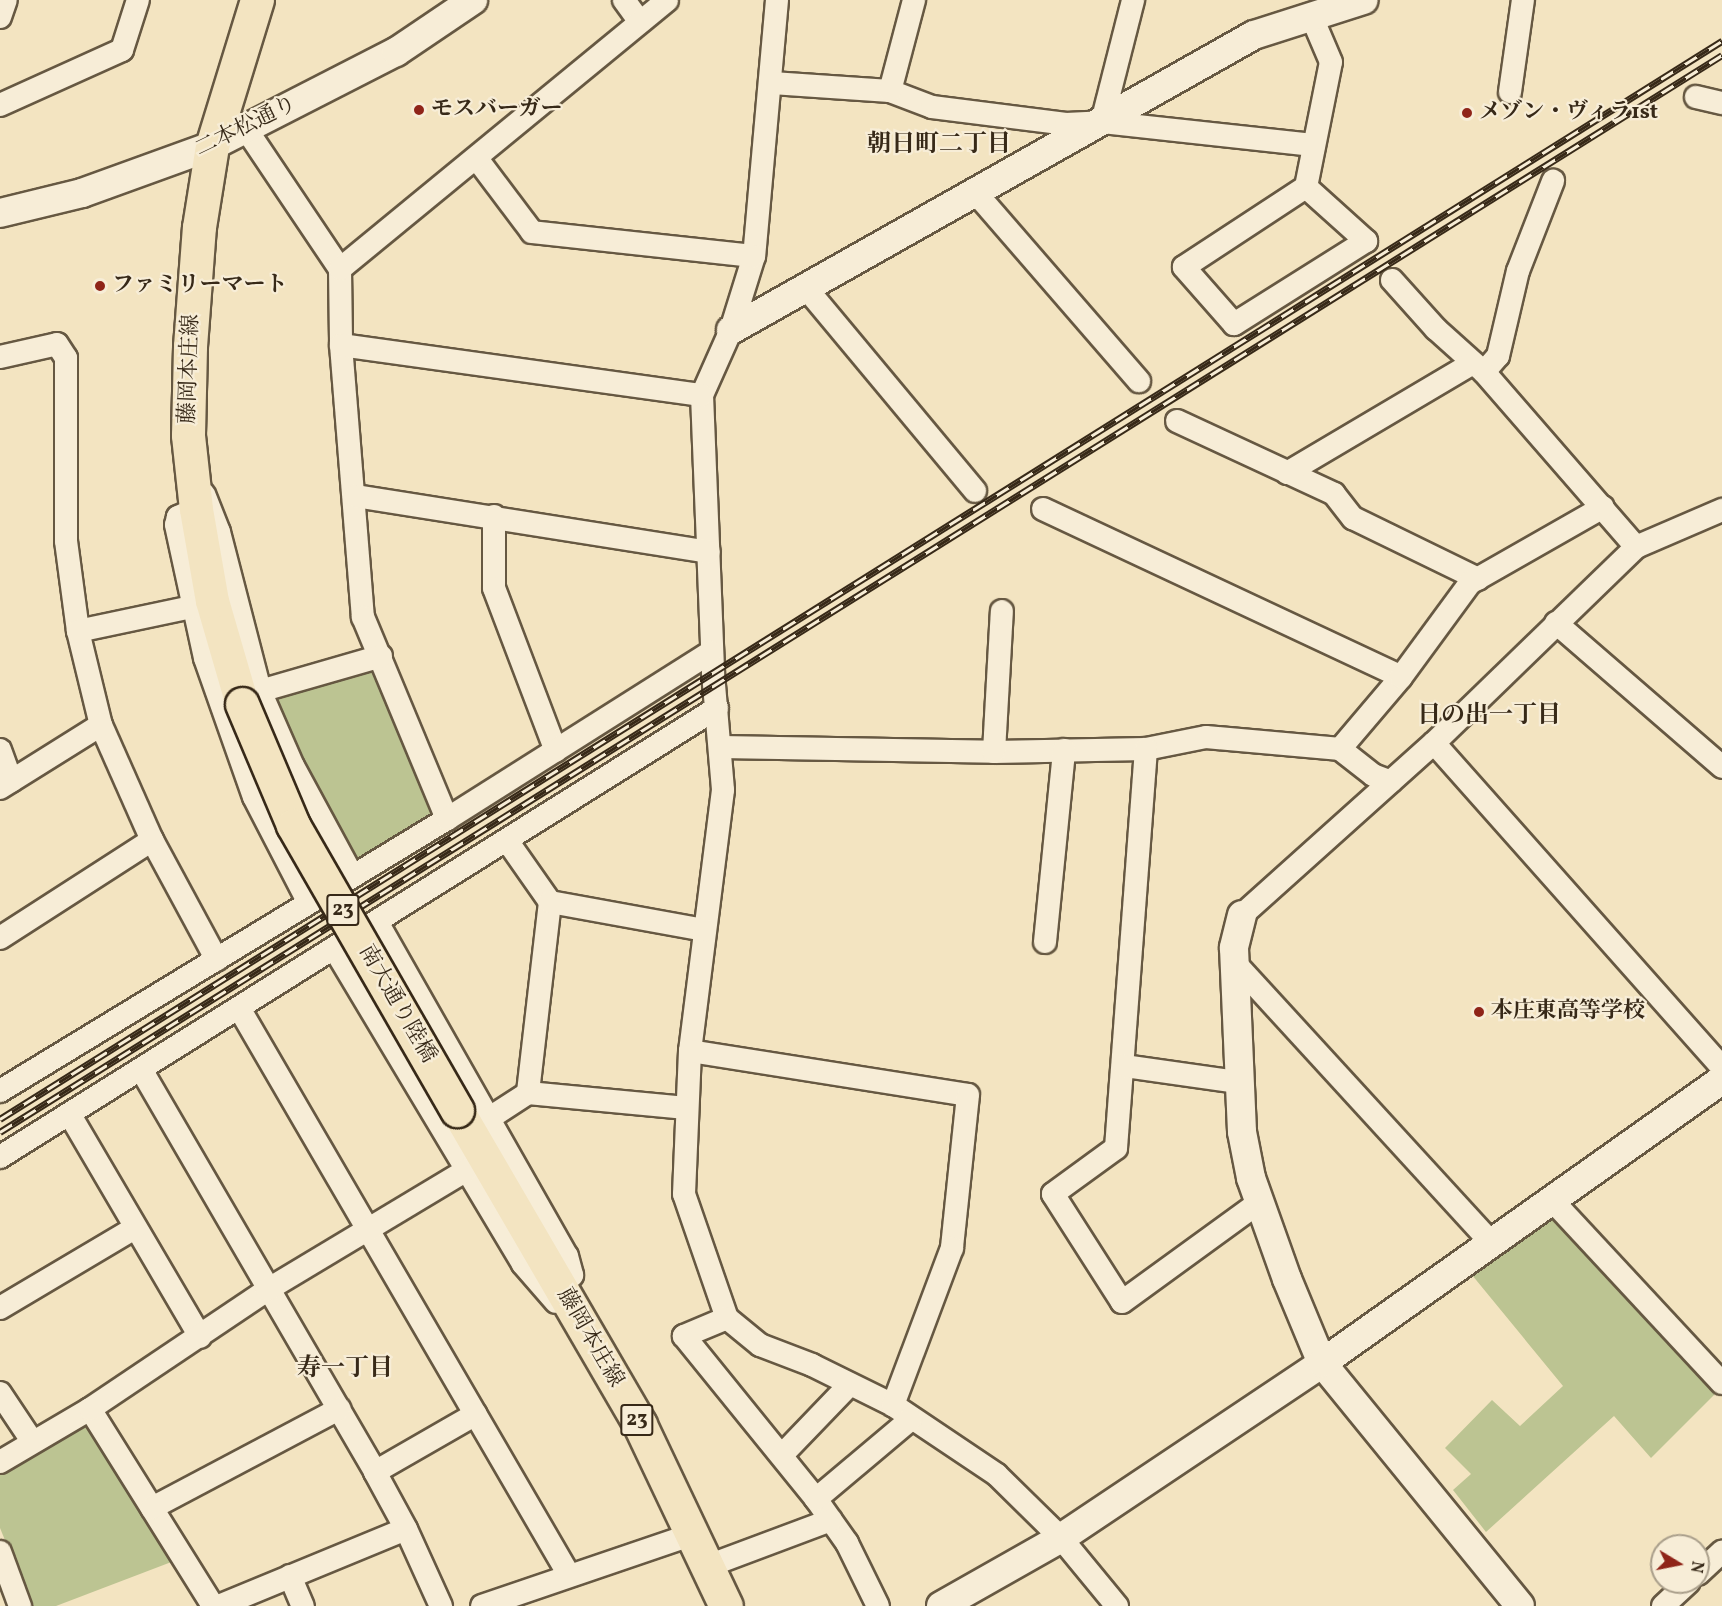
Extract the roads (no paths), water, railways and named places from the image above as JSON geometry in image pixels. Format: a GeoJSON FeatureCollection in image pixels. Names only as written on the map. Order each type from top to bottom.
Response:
{"type":"FeatureCollection","features":[{"type":"Feature","properties":{"kind":"main road","name":"藤岡本庄線"},"geometry":{"type":"LineString","coordinates":[[251,698],[212,601],[194,496],[188,435],[190,346],[199,227],[212,146],[257,0]]}},
{"type":"Feature","properties":{"kind":"main road","name":"南大通り陸橋"},"geometry":{"type":"LineString","coordinates":[[251,698],[293,825],[457,1110]]}},
{"type":"Feature","properties":{"kind":"main road","name":"藤岡本庄線"},"geometry":{"type":"LineString","coordinates":[[457,1110],[640,1425],[726,1606]]}},
{"type":"Feature","properties":{"kind":"street"},"geometry":{"type":"LineString","coordinates":[[0,17],[6,0]]}},
{"type":"Feature","properties":{"kind":"street"},"geometry":{"type":"LineString","coordinates":[[0,105],[122,50],[138,0]]}},
{"type":"Feature","properties":{"kind":"street","name":"二本松通り"},"geometry":{"type":"LineString","coordinates":[[0,213],[82,192],[212,146],[396,52],[473,0]]}},
{"type":"Feature","properties":{"kind":"street"},"geometry":{"type":"LineString","coordinates":[[624,0],[640,22]]}},
{"type":"Feature","properties":{"kind":"street"},"geometry":{"type":"LineString","coordinates":[[340,269],[477,159],[667,0]]}},
{"type":"Feature","properties":{"kind":"street"},"geometry":{"type":"LineString","coordinates":[[777,0],[772,83],[754,256],[731,330],[702,395],[711,652],[723,790],[690,1052],[684,1194],[727,1318],[760,1345],[850,1384],[902,1412],[997,1475],[1061,1538],[1117,1606]]}},
{"type":"Feature","properties":{"kind":"street"},"geometry":{"type":"LineString","coordinates":[[890,91],[914,0]]}},
{"type":"Feature","properties":{"kind":"street"},"geometry":{"type":"LineString","coordinates":[[1102,122],[1132,0]]}},
{"type":"Feature","properties":{"kind":"street"},"geometry":{"type":"LineString","coordinates":[[731,330],[1254,35],[1364,0]]}},
{"type":"Feature","properties":{"kind":"street"},"geometry":{"type":"LineString","coordinates":[[1510,92],[1523,0]]}},
{"type":"Feature","properties":{"kind":"street"},"geometry":{"type":"LineString","coordinates":[[1306,187],[1366,241],[1234,324],[1184,267],[1306,187],[1331,62],[1311,15]]}},
{"type":"Feature","properties":{"kind":"street"},"geometry":{"type":"LineString","coordinates":[[772,83],[890,91],[932,107],[1066,124],[1102,122],[1314,146]]}},
{"type":"Feature","properties":{"kind":"street"},"geometry":{"type":"LineString","coordinates":[[1696,96],[1722,103]]}},
{"type":"Feature","properties":{"kind":"street"},"geometry":{"type":"LineString","coordinates":[[246,129],[340,269],[341,345],[356,496],[363,617],[447,819]]}},
{"type":"Feature","properties":{"kind":"street"},"geometry":{"type":"LineString","coordinates":[[477,159],[532,232],[754,256]]}},
{"type":"Feature","properties":{"kind":"street"},"geometry":{"type":"LineString","coordinates":[[1287,474],[1498,356],[1518,271],[1552,181]]}},
{"type":"Feature","properties":{"kind":"street"},"geometry":{"type":"LineString","coordinates":[[976,193],[1139,381]]}},
{"type":"Feature","properties":{"kind":"street"},"geometry":{"type":"LineString","coordinates":[[1392,280],[1478,368],[1636,547]]}},
{"type":"Feature","properties":{"kind":"street"},"geometry":{"type":"LineString","coordinates":[[806,288],[975,491]]}},
{"type":"Feature","properties":{"kind":"street"},"geometry":{"type":"LineString","coordinates":[[0,357],[57,344],[66,358],[66,541],[78,631],[101,725],[152,840],[217,960]]}},
{"type":"Feature","properties":{"kind":"street"},"geometry":{"type":"LineString","coordinates":[[341,345],[702,395]]}},
{"type":"Feature","properties":{"kind":"street"},"geometry":{"type":"LineString","coordinates":[[1177,420],[1287,474],[1334,494],[1353,518],[1478,579]]}},
{"type":"Feature","properties":{"kind":"street"},"geometry":{"type":"LineString","coordinates":[[194,496],[178,517],[176,525],[192,607],[242,768],[308,901]]}},
{"type":"Feature","properties":{"kind":"street"},"geometry":{"type":"LineString","coordinates":[[356,496],[494,516],[709,552]]}},
{"type":"Feature","properties":{"kind":"street"},"geometry":{"type":"LineString","coordinates":[[1340,749],[1401,677],[1470,583],[1603,507]]}},
{"type":"Feature","properties":{"kind":"street"},"geometry":{"type":"LineString","coordinates":[[1043,509],[1401,677]]}},
{"type":"Feature","properties":{"kind":"street"},"geometry":{"type":"LineString","coordinates":[[1520,1606],[1322,1363],[1287,1279],[1245,1149],[1238,1082],[1234,963],[1242,915],[1434,743],[1556,622],[1636,547],[1722,510]]}},
{"type":"Feature","properties":{"kind":"street"},"geometry":{"type":"LineString","coordinates":[[494,516],[494,588],[556,751]]}},
{"type":"Feature","properties":{"kind":"street"},"geometry":{"type":"LineString","coordinates":[[78,631],[192,607]]}},
{"type":"Feature","properties":{"kind":"street"},"geometry":{"type":"LineString","coordinates":[[994,752],[1002,611]]}},
{"type":"Feature","properties":{"kind":"street"},"geometry":{"type":"LineString","coordinates":[[1556,622],[1722,767]]}},
{"type":"Feature","properties":{"kind":"street"},"geometry":{"type":"LineString","coordinates":[[0,1091],[217,960],[308,901],[447,819],[711,652]]}},
{"type":"Feature","properties":{"kind":"street"},"geometry":{"type":"LineString","coordinates":[[352,875],[293,766],[251,698],[381,656]]}},
{"type":"Feature","properties":{"kind":"street"},"geometry":{"type":"LineString","coordinates":[[0,1157],[142,1071],[377,922],[389,911],[508,842],[717,708]]}},
{"type":"Feature","properties":{"kind":"street"},"geometry":{"type":"LineString","coordinates":[[0,750],[5,785],[101,725]]}},
{"type":"Feature","properties":{"kind":"street"},"geometry":{"type":"LineString","coordinates":[[721,747],[994,752],[1146,749],[1206,737],[1340,749],[1373,775],[1391,782]]}},
{"type":"Feature","properties":{"kind":"street"},"geometry":{"type":"LineString","coordinates":[[1434,743],[1722,1067]]}},
{"type":"Feature","properties":{"kind":"street"},"geometry":{"type":"LineString","coordinates":[[1146,749],[1124,1066],[1116,1148],[1053,1194],[1122,1302],[1261,1201]]}},
{"type":"Feature","properties":{"kind":"street"},"geometry":{"type":"LineString","coordinates":[[1045,942],[1064,750]]}},
{"type":"Feature","properties":{"kind":"street"},"geometry":{"type":"LineString","coordinates":[[0,938],[152,840]]}},
{"type":"Feature","properties":{"kind":"street"},"geometry":{"type":"LineString","coordinates":[[508,842],[550,902],[528,1093]]}},
{"type":"Feature","properties":{"kind":"street"},"geometry":{"type":"LineString","coordinates":[[550,902],[704,930]]}},
{"type":"Feature","properties":{"kind":"street"},"geometry":{"type":"LineString","coordinates":[[377,922],[572,1265],[572,1275],[561,1287]]}},
{"type":"Feature","properties":{"kind":"street"},"geometry":{"type":"LineString","coordinates":[[334,948],[523,1264],[562,1309],[577,1315]]}},
{"type":"Feature","properties":{"kind":"street"},"geometry":{"type":"LineString","coordinates":[[1234,963],[1491,1242]]}},
{"type":"Feature","properties":{"kind":"street"},"geometry":{"type":"LineString","coordinates":[[239,1008],[568,1575]]}},
{"type":"Feature","properties":{"kind":"street"},"geometry":{"type":"LineString","coordinates":[[690,1052],[968,1095],[952,1248],[902,1412],[816,1499]]}},
{"type":"Feature","properties":{"kind":"street"},"geometry":{"type":"LineString","coordinates":[[1124,1066],[1238,1082]]}},
{"type":"Feature","properties":{"kind":"street"},"geometry":{"type":"LineString","coordinates":[[142,1071],[267,1290],[375,1472],[406,1529],[441,1606]]}},
{"type":"Feature","properties":{"kind":"street"},"geometry":{"type":"LineString","coordinates":[[940,1606],[973,1596],[1322,1363],[1722,1080]]}},
{"type":"Feature","properties":{"kind":"street"},"geometry":{"type":"LineString","coordinates":[[488,1119],[528,1093],[686,1108]]}},
{"type":"Feature","properties":{"kind":"street"},"geometry":{"type":"LineString","coordinates":[[70,1115],[200,1337]]}},
{"type":"Feature","properties":{"kind":"street"},"geometry":{"type":"LineString","coordinates":[[0,1462],[32,1441],[90,1409],[267,1290],[370,1231],[467,1170]]}},
{"type":"Feature","properties":{"kind":"street"},"geometry":{"type":"LineString","coordinates":[[1551,1199],[1722,1383]]}},
{"type":"Feature","properties":{"kind":"street"},"geometry":{"type":"LineString","coordinates":[[0,1308],[135,1228]]}},
{"type":"Feature","properties":{"kind":"street"},"geometry":{"type":"LineString","coordinates":[[727,1318],[684,1336],[816,1499],[847,1543],[878,1606]]}},
{"type":"Feature","properties":{"kind":"street"},"geometry":{"type":"LineString","coordinates":[[782,1455],[850,1384]]}},
{"type":"Feature","properties":{"kind":"street"},"geometry":{"type":"LineString","coordinates":[[0,1393],[32,1441]]}},
{"type":"Feature","properties":{"kind":"street"},"geometry":{"type":"LineString","coordinates":[[90,1409],[213,1606]]}},
{"type":"Feature","properties":{"kind":"street"},"geometry":{"type":"LineString","coordinates":[[152,1508],[339,1409]]}},
{"type":"Feature","properties":{"kind":"street"},"geometry":{"type":"LineString","coordinates":[[375,1472],[476,1414]]}},
{"type":"Feature","properties":{"kind":"street"},"geometry":{"type":"LineString","coordinates":[[708,1566],[831,1520]]}},
{"type":"Feature","properties":{"kind":"street"},"geometry":{"type":"LineString","coordinates":[[219,1606],[406,1529]]}},
{"type":"Feature","properties":{"kind":"street"},"geometry":{"type":"LineString","coordinates":[[482,1606],[693,1534]]}},
{"type":"Feature","properties":{"kind":"street"},"geometry":{"type":"LineString","coordinates":[[0,1552],[20,1606]]}},
{"type":"Feature","properties":{"kind":"street"},"geometry":{"type":"LineString","coordinates":[[1710,1563],[1722,1552]]}},
{"type":"Feature","properties":{"kind":"street"},"geometry":{"type":"LineString","coordinates":[[290,1576],[303,1606]]}},
{"type":"Feature","properties":{"kind":"street"},"geometry":{"type":"LineString","coordinates":[[1663,1606],[1676,1594]]}},
{"type":"Feature","properties":{"kind":"railway"},"geometry":{"type":"LineString","coordinates":[[0,1119],[1722,41]]}},
{"type":"Feature","properties":{"kind":"railway"},"geometry":{"type":"LineString","coordinates":[[0,1132],[1722,55]]}},
{"type":"Feature","properties":{"kind":"place","name":"モスバーガー"},"geometry":{"type":"Point","coordinates":[419,110]}},
{"type":"Feature","properties":{"kind":"place","name":"メゾン・ヴィラ1st"},"geometry":{"type":"Point","coordinates":[1467,113]}},
{"type":"Feature","properties":{"kind":"place","name":"ファミリーマート"},"geometry":{"type":"Point","coordinates":[100,286]}},
{"type":"Feature","properties":{"kind":"place","name":"本庄東高等学校"},"geometry":{"type":"Point","coordinates":[1479,1012]}},
{"type":"Feature","properties":{"kind":"district","name":"朝日町二丁目"},"geometry":{"type":"Point","coordinates":[939,146]}},
{"type":"Feature","properties":{"kind":"district","name":"日の出一丁目"},"geometry":{"type":"Point","coordinates":[1489,717]}},
{"type":"Feature","properties":{"kind":"district","name":"寿一丁目"},"geometry":{"type":"Point","coordinates":[345,1370]}}]}
